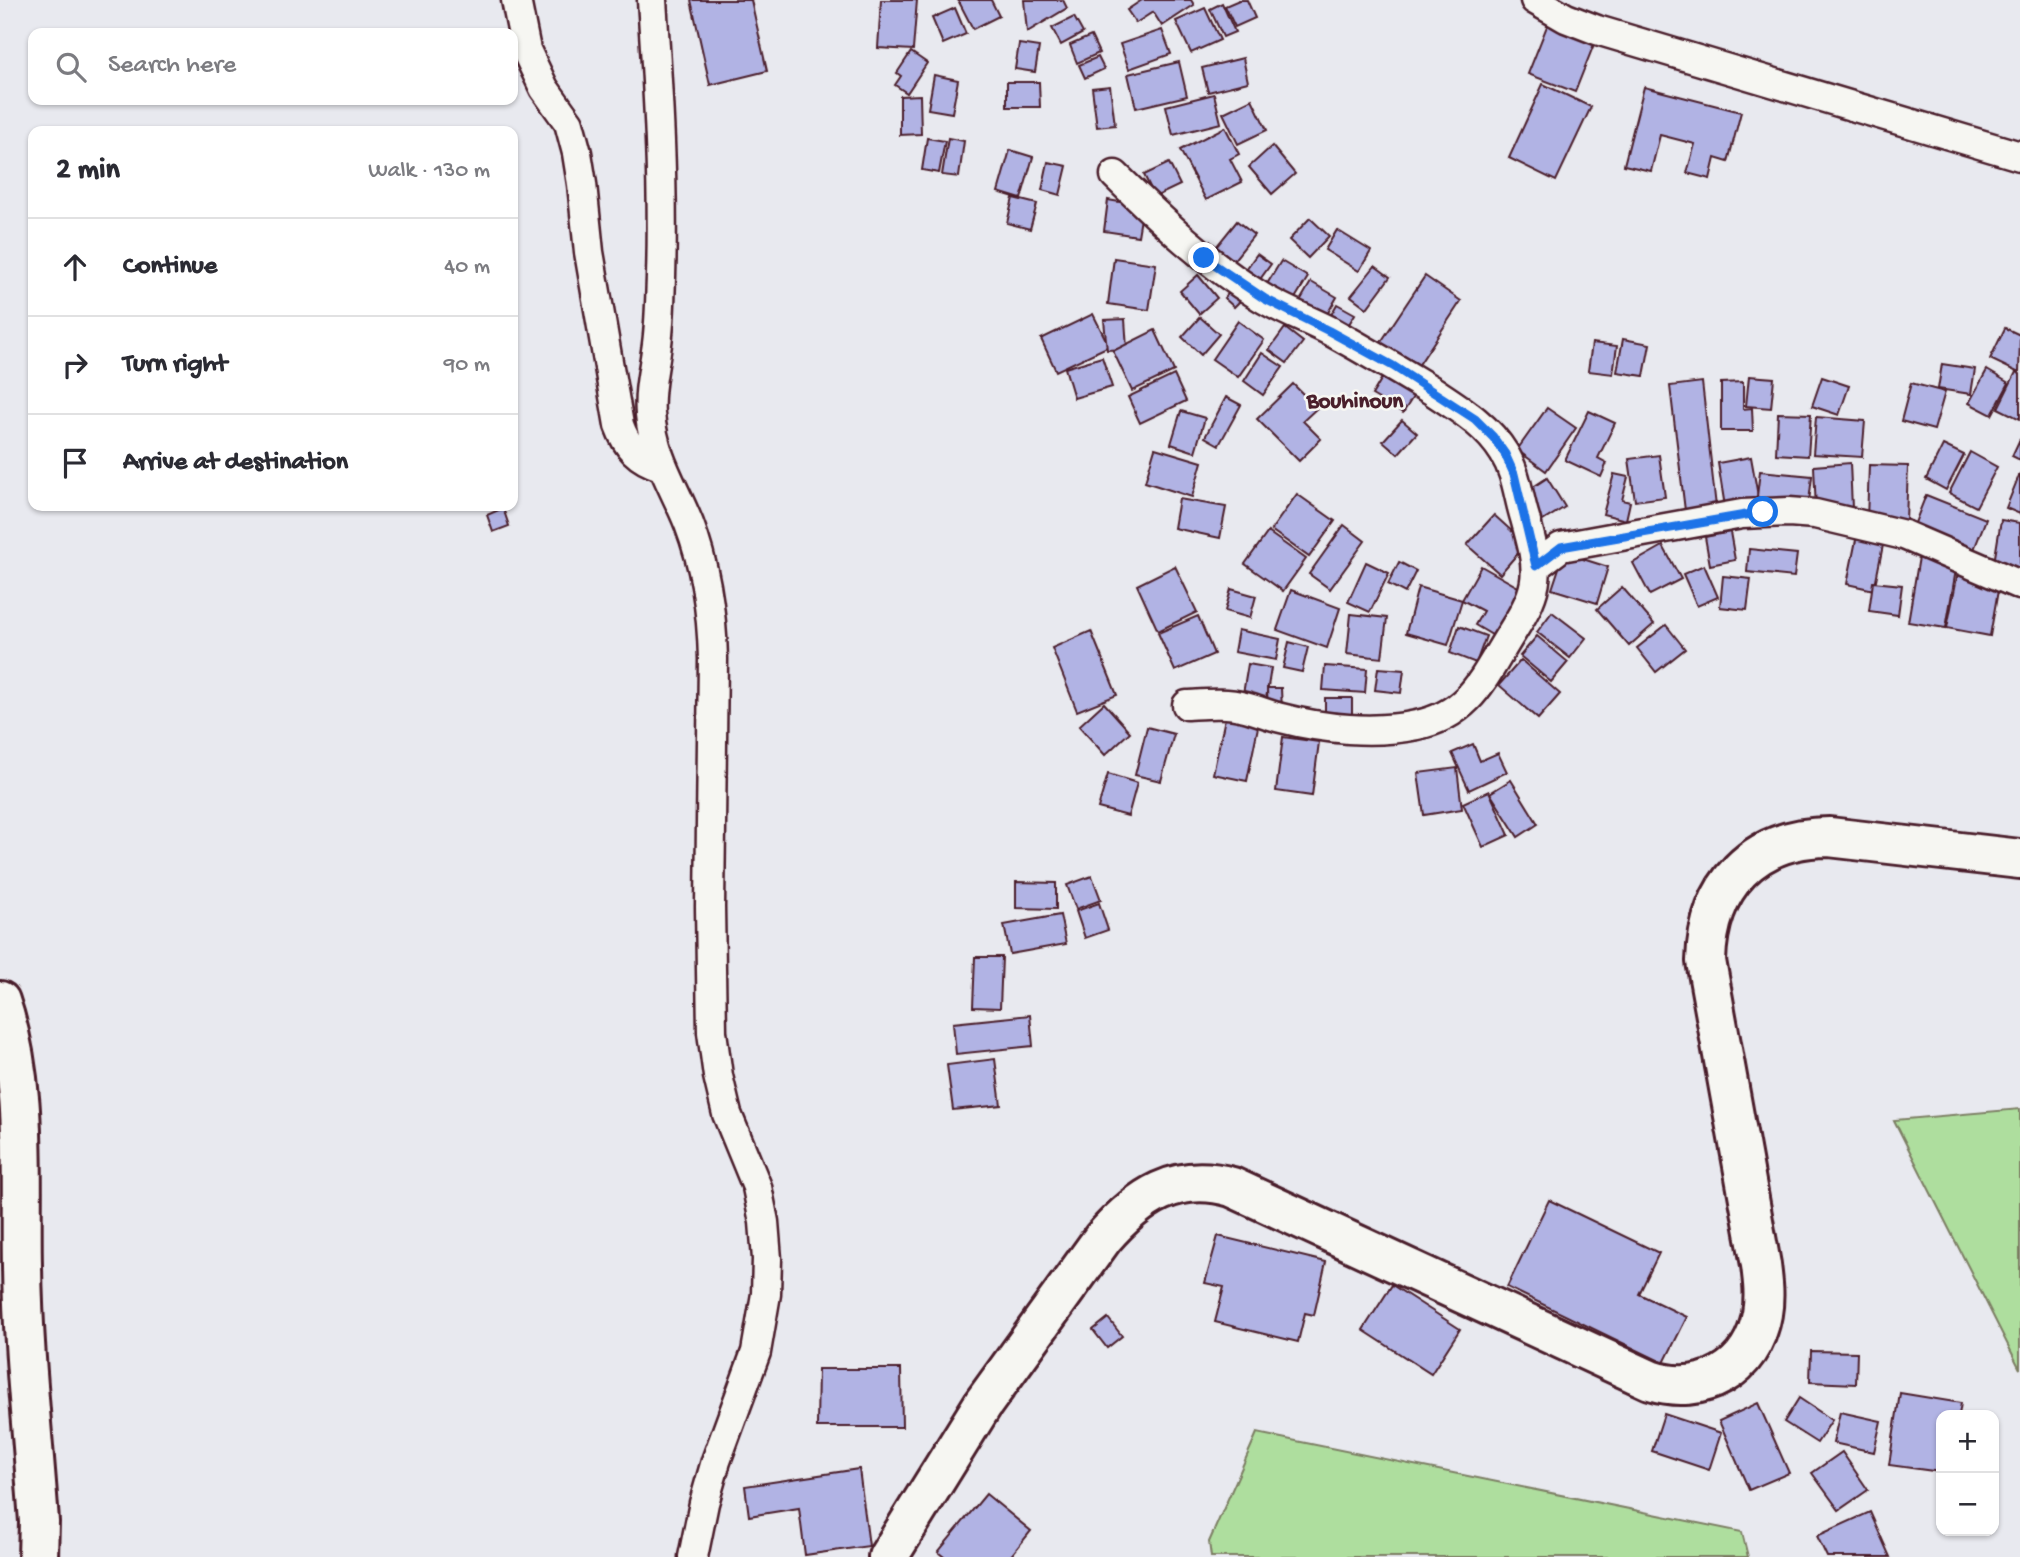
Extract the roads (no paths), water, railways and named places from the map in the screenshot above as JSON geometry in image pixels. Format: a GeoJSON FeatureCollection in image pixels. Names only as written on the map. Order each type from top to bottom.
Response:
{"type":"FeatureCollection","features":[{"type":"Feature","properties":{"kind":"main road"},"geometry":{"type":"LineString","coordinates":[[888,1557],[983,1404],[1103,1238],[1138,1203],[1161,1190],[1185,1182],[1201,1181],[1232,1187],[1650,1380],[1686,1386],[1704,1383],[1720,1376],[1735,1365],[1747,1351],[1762,1317],[1764,1296],[1761,1265],[1706,961],[1710,921],[1717,902],[1727,885],[1755,857],[1772,847],[1810,837],[2020,859]]}},
{"type":"Feature","properties":{"kind":"main road"},"geometry":{"type":"LineString","coordinates":[[0,1001],[17,1071],[23,1142],[22,1267],[39,1522],[38,1557]]}},
{"type":"Feature","properties":{"kind":"street"},"geometry":{"type":"LineString","coordinates":[[516,0],[526,50],[544,88],[569,123],[574,143],[582,184],[589,252],[624,439],[641,458],[661,466]]}},
{"type":"Feature","properties":{"kind":"street"},"geometry":{"type":"LineString","coordinates":[[652,0],[662,238],[658,329],[650,381],[650,412],[653,442],[701,558],[708,591],[713,659],[710,907],[712,1032],[727,1114],[757,1187],[764,1222],[767,1259],[766,1294],[756,1352],[716,1461],[692,1557]]}},
{"type":"Feature","properties":{"kind":"street"},"geometry":{"type":"LineString","coordinates":[[1535,0],[1566,18],[1597,30],[2020,156]]}},
{"type":"Feature","properties":{"kind":"street"},"geometry":{"type":"LineString","coordinates":[[1115,175],[1177,234],[1234,279],[1265,299],[1393,366],[1475,419],[1493,437],[1514,474],[1536,566],[1536,584],[1527,609],[1497,654],[1487,676],[1472,695],[1437,720],[1398,728],[1357,729],[1280,718],[1245,707],[1215,703],[1187,705]]}},
{"type":"Feature","properties":{"kind":"street"},"geometry":{"type":"LineString","coordinates":[[1536,566],[1561,547],[1742,514],[1789,512],[1815,514],[1904,535],[2020,585]]}},
{"type":"Feature","properties":{"kind":"district","name":"Bouhinoun"},"geometry":{"type":"Point","coordinates":[1355,402]}}]}
